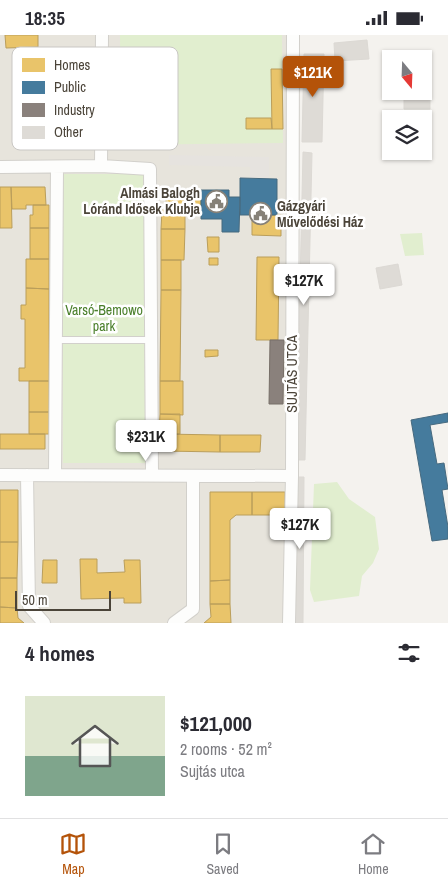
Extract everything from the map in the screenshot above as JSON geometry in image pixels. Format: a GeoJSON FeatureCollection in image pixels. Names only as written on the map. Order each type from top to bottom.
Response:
{"type":"FeatureCollection","features":[{"type":"Feature","properties":{"kind":"street","name":"SUJTÁS UTCA"},"geometry":{"type":"LineString","coordinates":[[290,623],[293,35]]}},
{"type":"Feature","properties":{"kind":"street"},"geometry":{"type":"LineString","coordinates":[[101,150],[101,166]]}},
{"type":"Feature","properties":{"kind":"street"},"geometry":{"type":"LineString","coordinates":[[0,167],[101,166],[150,169],[152,475]]}},
{"type":"Feature","properties":{"kind":"street"},"geometry":{"type":"LineString","coordinates":[[55,475],[57,167]]}},
{"type":"Feature","properties":{"kind":"street"},"geometry":{"type":"LineString","coordinates":[[0,475],[292,476]]}},
{"type":"Feature","properties":{"kind":"street"},"geometry":{"type":"LineString","coordinates":[[27,475],[28,606],[44,623]]}},
{"type":"Feature","properties":{"kind":"street"},"geometry":{"type":"LineString","coordinates":[[174,623],[193,609],[193,476]]}},
{"type":"Feature","properties":{"kind":"lane"},"geometry":{"type":"LineString","coordinates":[[56,340],[151,340]]}},
{"type":"Feature","properties":{"kind":"shaded area"},"geometry":{"type":"Polygon","coordinates":[[[0,35],[290,35],[289,623],[0,623],[0,35]]]}},
{"type":"Feature","properties":{"kind":"shaded area"},"geometry":{"type":"Polygon","coordinates":[[[169,155],[269,157],[269,179],[250,178],[250,167],[169,165],[169,155]]]}},
{"type":"Feature","properties":{"kind":"green space"},"geometry":{"type":"Polygon","coordinates":[[[120,35],[282,35],[283,143],[178,144],[178,47],[120,47],[120,35]]]}},
{"type":"Feature","properties":{"kind":"green space","name":"Varsó-Bemowo park"},"geometry":{"type":"Polygon","coordinates":[[[62,174],[144,174],[145,463],[63,463],[62,174]]]}},
{"type":"Feature","properties":{"kind":"green space"},"geometry":{"type":"Polygon","coordinates":[[[422,233],[424,255],[405,256],[400,234],[422,233]]]}},
{"type":"Feature","properties":{"kind":"green space"},"geometry":{"type":"Polygon","coordinates":[[[337,482],[349,499],[375,517],[379,549],[373,563],[362,576],[359,596],[314,602],[310,590],[314,484],[337,482]]]}},
{"type":"Feature","properties":{"kind":"building: Homes"},"geometry":{"type":"Polygon","coordinates":[[[5,35],[38,35],[38,47],[6,48],[5,35]]]}},
{"type":"Feature","properties":{"kind":"building: Homes"},"geometry":{"type":"Polygon","coordinates":[[[271,69],[282,69],[283,129],[272,129],[271,69]]]}},
{"type":"Feature","properties":{"kind":"building: Homes"},"geometry":{"type":"Polygon","coordinates":[[[246,118],[271,118],[272,129],[246,129],[246,118]]]}},
{"type":"Feature","properties":{"kind":"building: Homes"},"geometry":{"type":"Polygon","coordinates":[[[0,187],[11,187],[12,228],[0,228],[0,187]]]}},
{"type":"Feature","properties":{"kind":"building: Homes"},"geometry":{"type":"Polygon","coordinates":[[[11,187],[45,187],[46,205],[26,205],[26,209],[12,209],[11,187]]]}},
{"type":"Feature","properties":{"kind":"building: Homes"},"geometry":{"type":"Polygon","coordinates":[[[166,190],[201,190],[201,211],[185,211],[185,229],[161,229],[162,210],[166,210],[166,190]]]}},
{"type":"Feature","properties":{"kind":"building: Homes"},"geometry":{"type":"Polygon","coordinates":[[[33,205],[49,205],[49,228],[30,228],[30,215],[33,215],[33,205]]]}},
{"type":"Feature","properties":{"kind":"building: Homes"},"geometry":{"type":"Polygon","coordinates":[[[252,215],[281,215],[281,236],[252,235],[252,215]]]}},
{"type":"Feature","properties":{"kind":"building: Homes"},"geometry":{"type":"Polygon","coordinates":[[[30,228],[49,228],[49,259],[30,259],[30,228]]]}},
{"type":"Feature","properties":{"kind":"building: Homes"},"geometry":{"type":"Polygon","coordinates":[[[161,229],[185,229],[184,260],[161,260],[161,229]]]}},
{"type":"Feature","properties":{"kind":"building: Homes"},"geometry":{"type":"Polygon","coordinates":[[[207,237],[219,237],[219,252],[208,252],[207,237]]]}},
{"type":"Feature","properties":{"kind":"building: Homes"},"geometry":{"type":"Polygon","coordinates":[[[257,257],[279,257],[278,340],[256,340],[257,257]]]}},
{"type":"Feature","properties":{"kind":"building: Homes"},"geometry":{"type":"Polygon","coordinates":[[[209,258],[218,258],[218,265],[209,265],[209,258]]]}},
{"type":"Feature","properties":{"kind":"building: Homes"},"geometry":{"type":"Polygon","coordinates":[[[26,259],[49,259],[49,289],[26,288],[26,259]]]}},
{"type":"Feature","properties":{"kind":"building: Homes"},"geometry":{"type":"Polygon","coordinates":[[[161,260],[181,260],[181,290],[161,290],[161,260]]]}},
{"type":"Feature","properties":{"kind":"building: Homes"},"geometry":{"type":"Polygon","coordinates":[[[26,288],[49,289],[49,381],[19,381],[19,368],[25,368],[25,319],[21,319],[21,305],[26,305],[26,288]]]}},
{"type":"Feature","properties":{"kind":"building: Homes"},"geometry":{"type":"Polygon","coordinates":[[[161,290],[181,290],[180,381],[160,381],[161,290]]]}},
{"type":"Feature","properties":{"kind":"building: Homes"},"geometry":{"type":"Polygon","coordinates":[[[205,350],[218,350],[218,356],[205,357],[205,350]]]}},
{"type":"Feature","properties":{"kind":"building: Homes"},"geometry":{"type":"Polygon","coordinates":[[[29,381],[49,381],[49,412],[29,412],[29,381]]]}},
{"type":"Feature","properties":{"kind":"building: Homes"},"geometry":{"type":"Polygon","coordinates":[[[160,381],[183,381],[183,415],[160,414],[160,381]]]}},
{"type":"Feature","properties":{"kind":"building: Homes"},"geometry":{"type":"Polygon","coordinates":[[[29,412],[49,412],[49,434],[29,434],[29,412]]]}},
{"type":"Feature","properties":{"kind":"building: Homes"},"geometry":{"type":"Polygon","coordinates":[[[160,414],[180,414],[180,434],[159,434],[160,414]]]}},
{"type":"Feature","properties":{"kind":"building: Homes"},"geometry":{"type":"Polygon","coordinates":[[[0,434],[45,434],[45,449],[0,449],[0,434]]]}},
{"type":"Feature","properties":{"kind":"building: Homes"},"geometry":{"type":"Polygon","coordinates":[[[163,434],[220,435],[220,452],[163,451],[163,434]]]}},
{"type":"Feature","properties":{"kind":"building: Homes"},"geometry":{"type":"Polygon","coordinates":[[[220,435],[261,435],[260,452],[220,452],[220,435]]]}},
{"type":"Feature","properties":{"kind":"building: Homes"},"geometry":{"type":"Polygon","coordinates":[[[0,490],[18,490],[18,542],[0,542],[0,490]]]}},
{"type":"Feature","properties":{"kind":"building: Homes"},"geometry":{"type":"Polygon","coordinates":[[[210,492],[252,492],[252,515],[236,515],[230,520],[230,580],[210,581],[210,492]]]}},
{"type":"Feature","properties":{"kind":"building: Homes"},"geometry":{"type":"Polygon","coordinates":[[[252,492],[285,492],[285,515],[252,515],[252,492]]]}},
{"type":"Feature","properties":{"kind":"building: Homes"},"geometry":{"type":"Polygon","coordinates":[[[0,542],[18,542],[17,578],[0,578],[0,542]]]}},
{"type":"Feature","properties":{"kind":"building: Homes"},"geometry":{"type":"Polygon","coordinates":[[[80,559],[97,559],[97,573],[125,572],[124,560],[140,560],[141,603],[124,603],[124,598],[81,599],[80,559]]]}},
{"type":"Feature","properties":{"kind":"building: Homes"},"geometry":{"type":"Polygon","coordinates":[[[43,560],[57,560],[57,583],[42,583],[43,560]]]}},
{"type":"Feature","properties":{"kind":"building: Homes"},"geometry":{"type":"Polygon","coordinates":[[[0,578],[17,578],[17,608],[0,607],[0,578]]]}},
{"type":"Feature","properties":{"kind":"building: Homes"},"geometry":{"type":"Polygon","coordinates":[[[230,580],[230,604],[210,604],[210,581],[230,580]]]}},
{"type":"Feature","properties":{"kind":"building: Homes"},"geometry":{"type":"Polygon","coordinates":[[[210,604],[230,604],[231,623],[204,623],[211,617],[210,604]]]}},
{"type":"Feature","properties":{"kind":"building: Homes"},"geometry":{"type":"Polygon","coordinates":[[[0,607],[17,608],[18,618],[24,623],[0,623],[0,607]]]}},
{"type":"Feature","properties":{"kind":"building: Public"},"geometry":{"type":"Polygon","coordinates":[[[240,178],[277,179],[277,215],[240,215],[240,178]]]}},
{"type":"Feature","properties":{"kind":"building: Public"},"geometry":{"type":"Polygon","coordinates":[[[201,190],[229,190],[229,197],[240,197],[239,232],[222,232],[222,219],[201,219],[201,190]]]}},
{"type":"Feature","properties":{"kind":"building: Public"},"geometry":{"type":"Polygon","coordinates":[[[448,413],[448,422],[430,425],[437,464],[444,463],[448,489],[442,490],[448,539],[432,541],[411,420],[448,413]]]}},
{"type":"Feature","properties":{"kind":"building: Industry"},"geometry":{"type":"Polygon","coordinates":[[[270,340],[284,340],[283,404],[269,404],[270,340]]]}},
{"type":"Feature","properties":{"kind":"building: Other"},"geometry":{"type":"Polygon","coordinates":[[[367,40],[369,59],[335,61],[334,43],[367,40]]]}},
{"type":"Feature","properties":{"kind":"building: Other"},"geometry":{"type":"Polygon","coordinates":[[[304,54],[324,54],[322,142],[302,142],[304,54]]]}},
{"type":"Feature","properties":{"kind":"building: Other"},"geometry":{"type":"Polygon","coordinates":[[[404,100],[430,100],[430,109],[404,109],[404,100]]]}},
{"type":"Feature","properties":{"kind":"building: Other"},"geometry":{"type":"Polygon","coordinates":[[[303,152],[312,153],[305,460],[296,460],[303,152]]]}},
{"type":"Feature","properties":{"kind":"building: Other"},"geometry":{"type":"Polygon","coordinates":[[[398,264],[402,285],[380,289],[376,268],[398,264]]]}},
{"type":"Feature","properties":{"kind":"building: Other"},"geometry":{"type":"Polygon","coordinates":[[[296,477],[304,477],[303,623],[295,623],[296,477]]]}},
{"type":"Feature","properties":{"kind":"place","name":"Almási Balogh Lóránd Idősek Klubja"},"geometry":{"type":"Point","coordinates":[216,201]}},
{"type":"Feature","properties":{"kind":"place","name":"Gázgyári Művelődési Ház"},"geometry":{"type":"Point","coordinates":[261,214]}}]}
